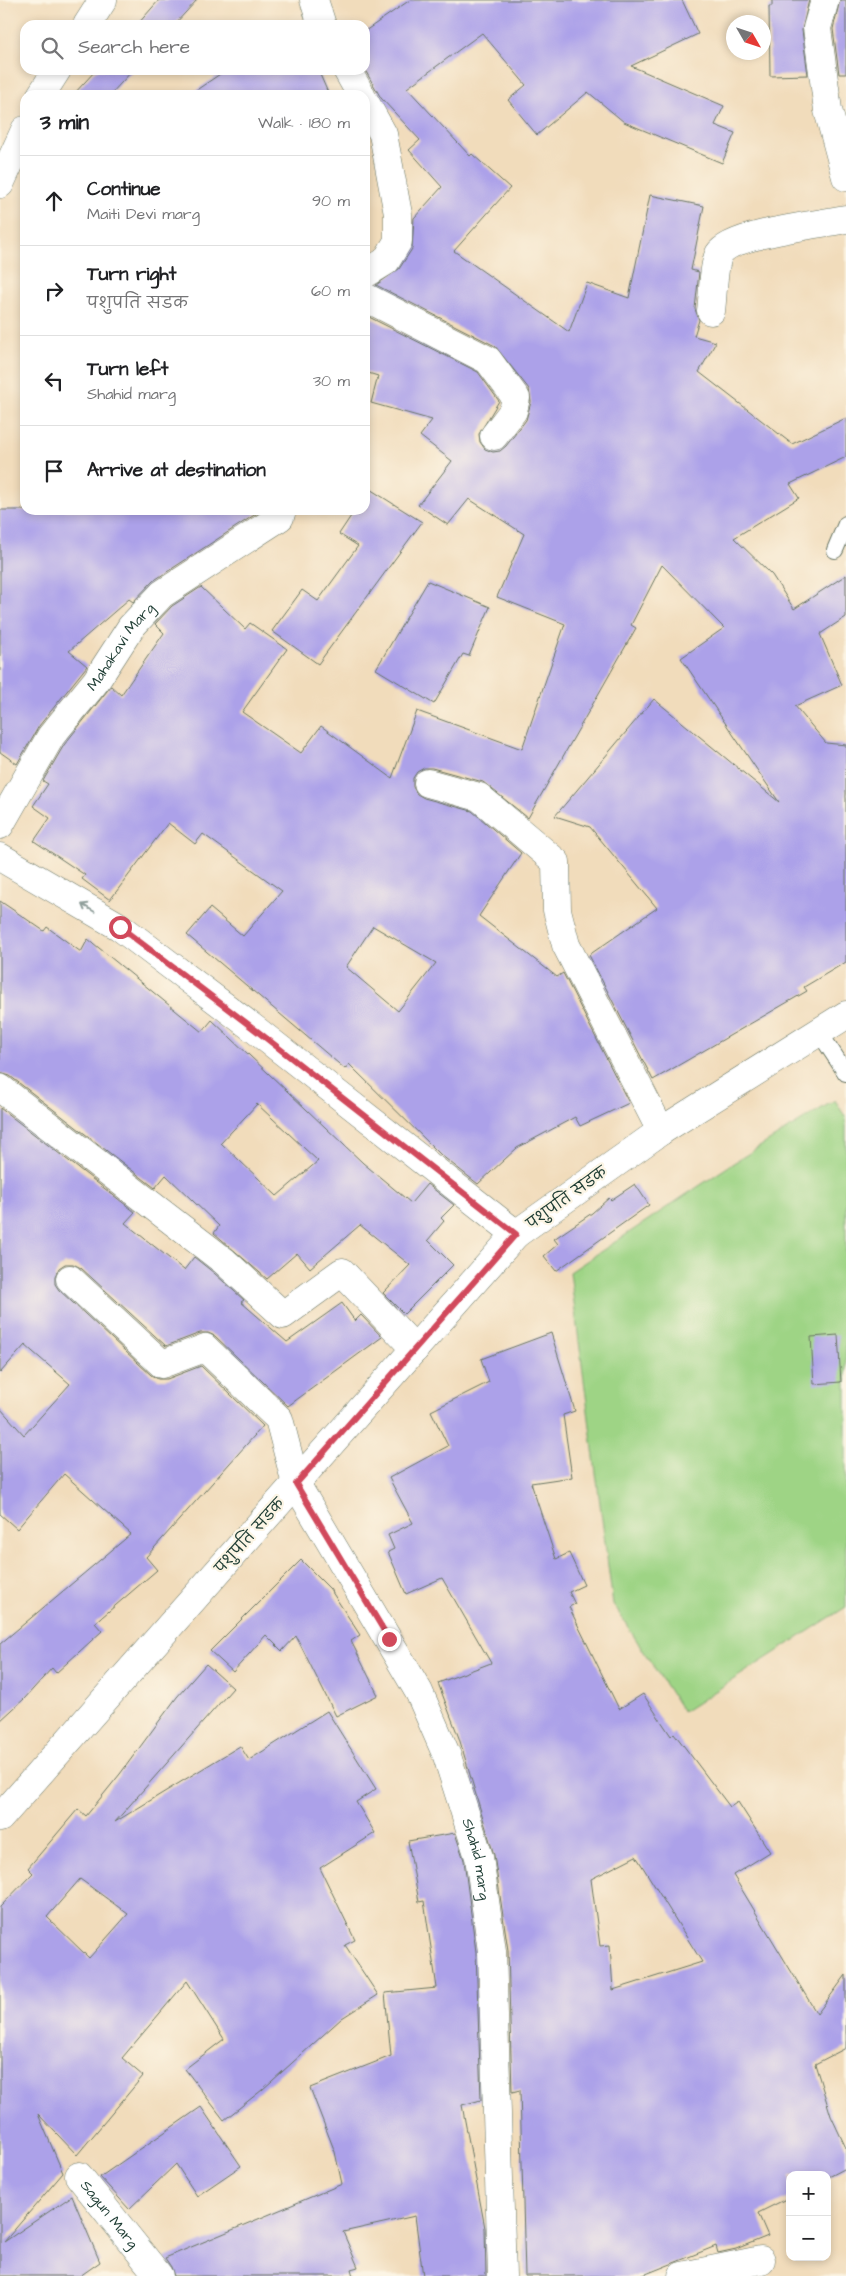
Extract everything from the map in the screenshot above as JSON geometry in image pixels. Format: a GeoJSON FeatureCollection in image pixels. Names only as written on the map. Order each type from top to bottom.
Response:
{"type":"FeatureCollection","features":[{"type":"Feature","properties":{"kind":"street"},"geometry":{"type":"LineString","coordinates":[[90,20],[103,0]]}},
{"type":"Feature","properties":{"kind":"street"},"geometry":{"type":"LineString","coordinates":[[314,0],[320,20]]}},
{"type":"Feature","properties":{"kind":"street"},"geometry":{"type":"LineString","coordinates":[[825,0],[817,28],[828,110],[846,177]]}},
{"type":"Feature","properties":{"kind":"street"},"geometry":{"type":"LineString","coordinates":[[44,90],[54,75]]}},
{"type":"Feature","properties":{"kind":"street"},"geometry":{"type":"LineString","coordinates":[[350,75],[358,90]]}},
{"type":"Feature","properties":{"kind":"street"},"geometry":{"type":"LineString","coordinates":[[370,111],[383,134],[398,214],[398,241],[386,261],[370,271]]}},
{"type":"Feature","properties":{"kind":"street"},"geometry":{"type":"LineString","coordinates":[[0,184],[20,141]]}},
{"type":"Feature","properties":{"kind":"street"},"geometry":{"type":"LineString","coordinates":[[711,311],[718,257],[724,247],[758,235],[846,219]]}},
{"type":"Feature","properties":{"kind":"street"},"geometry":{"type":"LineString","coordinates":[[370,300],[488,360],[516,398],[513,411],[494,436]]}},
{"type":"Feature","properties":{"kind":"street","name":"Mahakavi Marg"},"geometry":{"type":"LineString","coordinates":[[0,825],[51,736],[96,681],[131,627],[162,594],[281,515]]}},
{"type":"Feature","properties":{"kind":"street"},"geometry":{"type":"LineString","coordinates":[[428,782],[479,797],[556,862],[557,910],[566,945],[661,1130]]}},
{"type":"Feature","properties":{"kind":"street"},"geometry":{"type":"LineString","coordinates":[[0,856],[120,927],[257,1031],[516,1234]]}},
{"type":"Feature","properties":{"kind":"street","name":"पशुपति सडक"},"geometry":{"type":"LineString","coordinates":[[0,1818],[516,1234],[661,1130],[846,1015]]}},
{"type":"Feature","properties":{"kind":"street"},"geometry":{"type":"LineString","coordinates":[[0,1088],[224,1261],[282,1315],[342,1272],[415,1349]]}},
{"type":"Feature","properties":{"kind":"street","name":"Shahid marg"},"geometry":{"type":"LineString","coordinates":[[70,1279],[162,1364],[205,1348],[279,1419],[296,1484],[419,1692],[447,1756],[479,1857],[492,1951],[502,2276]]}},
{"type":"Feature","properties":{"kind":"street","name":"Sagun Marg"},"geometry":{"type":"LineString","coordinates":[[78,2176],[159,2276]]}},
{"type":"Feature","properties":{"kind":"street"},"geometry":{"type":"LineString","coordinates":[[682,2276],[761,2260]]}},
{"type":"Feature","properties":{"kind":"lane"},"geometry":{"type":"LineString","coordinates":[[835,550],[846,524]]}},
{"type":"Feature","properties":{"kind":"lane"},"geometry":{"type":"LineString","coordinates":[[819,1032],[846,1074]]}},
{"type":"Feature","properties":{"kind":"green space"},"geometry":{"type":"Polygon","coordinates":[[[835,1100],[846,1118],[846,1607],[683,1712],[613,1604],[570,1272],[735,1162],[835,1100]]]}},
{"type":"Feature","properties":{"kind":"building"},"geometry":{"type":"Polygon","coordinates":[[[159,0],[197,0],[179,20],[141,20],[159,0]]]}},
{"type":"Feature","properties":{"kind":"building"},"geometry":{"type":"Polygon","coordinates":[[[410,0],[682,0],[698,34],[631,66],[724,106],[715,125],[735,133],[722,163],[624,122],[588,92],[537,135],[508,100],[526,85],[482,33],[407,88],[470,156],[472,154],[510,188],[454,251],[569,332],[587,283],[629,298],[650,195],[704,206],[691,270],[699,272],[695,309],[699,320],[694,336],[716,342],[699,372],[792,444],[846,418],[846,457],[790,484],[799,498],[734,538],[772,575],[794,609],[846,575],[846,617],[820,634],[842,685],[795,706],[826,743],[846,745],[846,962],[804,987],[807,991],[653,1080],[589,955],[657,908],[590,827],[555,816],[654,699],[779,802],[681,658],[724,628],[662,565],[631,625],[636,628],[528,818],[483,782],[432,768],[424,768],[417,772],[413,778],[413,787],[417,794],[424,798],[472,811],[521,853],[479,916],[557,977],[563,973],[629,1103],[580,1126],[575,1117],[517,1148],[478,1184],[441,1155],[349,1064],[345,1069],[187,935],[210,908],[243,936],[282,891],[203,834],[195,844],[168,823],[110,900],[82,879],[85,875],[34,841],[50,818],[33,806],[48,784],[43,781],[64,745],[111,686],[121,695],[164,633],[155,624],[172,606],[201,587],[245,629],[250,623],[287,649],[242,712],[301,753],[321,726],[392,778],[417,711],[522,749],[565,624],[497,597],[524,534],[469,499],[448,525],[418,505],[452,461],[420,436],[432,420],[371,403],[378,376],[370,374],[370,318],[478,372],[499,401],[479,434],[480,442],[485,449],[493,452],[500,451],[526,420],[531,402],[529,389],[495,346],[376,285],[399,269],[412,249],[414,218],[442,187],[409,150],[420,140],[381,98],[368,75],[370,75],[370,28],[410,0]],[[373,926],[346,967],[398,1011],[436,963],[373,926]]]}},
{"type":"Feature","properties":{"kind":"building"},"geometry":{"type":"Polygon","coordinates":[[[772,0],[809,0],[802,30],[808,75],[770,76],[771,15],[769,15],[769,6],[772,6],[772,0]]]}},
{"type":"Feature","properties":{"kind":"building"},"geometry":{"type":"Polygon","coordinates":[[[840,0],[846,0],[846,74],[839,74],[833,29],[840,0]]]}},
{"type":"Feature","properties":{"kind":"building"},"geometry":{"type":"Polygon","coordinates":[[[91,75],[128,75],[115,90],[78,90],[91,75]]]}},
{"type":"Feature","properties":{"kind":"building"},"geometry":{"type":"Polygon","coordinates":[[[219,75],[320,75],[327,90],[196,90],[219,75]]]}},
{"type":"Feature","properties":{"kind":"building"},"geometry":{"type":"Polygon","coordinates":[[[370,489],[422,522],[318,664],[272,631],[302,590],[318,601],[358,546],[339,534],[352,515],[370,515],[370,489]]]}},
{"type":"Feature","properties":{"kind":"building"},"geometry":{"type":"Polygon","coordinates":[[[0,510],[20,510],[20,515],[254,515],[153,581],[133,602],[129,599],[69,651],[87,666],[39,726],[17,764],[0,752],[0,510]]]}},
{"type":"Feature","properties":{"kind":"building"},"geometry":{"type":"Polygon","coordinates":[[[428,581],[490,607],[469,656],[463,654],[434,704],[376,669],[428,581]]]}},
{"type":"Feature","properties":{"kind":"building"},"geometry":{"type":"Polygon","coordinates":[[[0,901],[44,931],[47,927],[81,952],[88,939],[202,1032],[212,1020],[363,1163],[411,1203],[427,1184],[454,1205],[441,1218],[444,1221],[428,1240],[453,1265],[404,1314],[383,1293],[410,1265],[360,1225],[310,1268],[297,1253],[267,1279],[214,1233],[219,1226],[166,1175],[155,1188],[10,1076],[0,1073],[0,901]],[[257,1104],[221,1143],[277,1196],[318,1161],[257,1104]]]}},
{"type":"Feature","properties":{"kind":"building"},"geometry":{"type":"Polygon","coordinates":[[[0,1108],[135,1212],[125,1223],[184,1270],[194,1257],[244,1300],[241,1302],[287,1342],[342,1303],[355,1321],[361,1315],[382,1337],[288,1406],[215,1336],[208,1333],[200,1333],[166,1346],[81,1268],[73,1264],[65,1264],[59,1268],[55,1276],[55,1284],[59,1290],[151,1375],[158,1379],[167,1379],[201,1366],[263,1426],[146,1557],[157,1570],[95,1623],[102,1631],[56,1673],[52,1668],[24,1699],[0,1721],[0,1644],[131,1534],[64,1474],[17,1529],[0,1514],[0,1408],[24,1435],[70,1384],[25,1345],[0,1373],[0,1108]]]}},
{"type":"Feature","properties":{"kind":"building"},"geometry":{"type":"Polygon","coordinates":[[[635,1184],[649,1205],[556,1271],[544,1256],[558,1244],[554,1239],[592,1213],[609,1198],[611,1200],[635,1184]]]}},
{"type":"Feature","properties":{"kind":"building"},"geometry":{"type":"Polygon","coordinates":[[[551,1333],[575,1411],[563,1415],[572,1477],[531,1483],[556,1559],[569,1553],[584,1585],[569,1592],[575,1604],[569,1607],[619,1709],[643,1694],[671,1736],[674,1733],[730,1807],[738,1802],[770,1852],[733,1875],[817,2014],[846,1975],[846,2048],[815,2064],[831,2116],[846,2148],[846,2168],[831,2176],[831,2171],[786,2171],[786,2199],[758,2213],[768,2236],[736,2249],[718,2253],[716,2246],[641,2276],[525,2276],[520,2090],[512,2092],[508,1950],[494,1855],[459,1738],[438,1683],[491,1663],[442,1578],[406,1594],[388,1552],[394,1549],[388,1535],[413,1523],[389,1478],[448,1446],[431,1411],[489,1382],[481,1359],[551,1333]],[[636,1856],[591,1879],[600,1946],[610,1945],[613,1990],[702,1962],[636,1856]]]}},
{"type":"Feature","properties":{"kind":"building"},"geometry":{"type":"Polygon","coordinates":[[[838,1335],[841,1382],[814,1384],[811,1337],[838,1335]]]}},
{"type":"Feature","properties":{"kind":"building"},"geometry":{"type":"Polygon","coordinates":[[[301,1560],[330,1589],[360,1635],[351,1641],[378,1695],[336,1716],[296,1636],[282,1651],[266,1635],[233,1672],[210,1651],[301,1560]]]}},
{"type":"Feature","properties":{"kind":"building"},"geometry":{"type":"Polygon","coordinates":[[[206,1664],[233,1688],[115,1822],[240,1746],[249,1760],[327,1711],[376,1789],[356,1802],[375,1833],[320,1868],[355,1940],[345,1945],[378,1995],[342,2018],[262,2090],[224,2120],[185,2069],[224,2039],[187,1981],[122,2058],[143,2076],[77,2155],[38,2114],[63,2173],[4,2242],[72,2196],[100,2262],[80,2276],[0,2276],[0,1907],[33,1873],[28,1868],[78,1809],[86,1816],[177,1697],[206,1664]],[[80,1879],[47,1917],[89,1958],[128,1914],[80,1879]]]}},
{"type":"Feature","properties":{"kind":"building"},"geometry":{"type":"Polygon","coordinates":[[[455,1833],[464,1860],[476,1952],[481,2100],[462,2105],[485,2228],[486,2276],[423,2276],[415,2216],[343,2232],[358,2267],[351,2269],[353,2276],[174,2276],[165,2258],[342,2184],[335,2152],[310,2088],[391,2056],[385,1993],[437,1988],[424,1901],[419,1902],[408,1841],[455,1833]]]}},
{"type":"Feature","properties":{"kind":"building"},"geometry":{"type":"Polygon","coordinates":[[[201,2107],[241,2166],[197,2196],[176,2164],[129,2209],[100,2177],[201,2107]]]}},
{"type":"Feature","properties":{"kind":"route"},"geometry":{"type":"LineString","coordinates":[[120,927],[257,1031],[516,1234],[296,1484],[389,1639]]}}]}
